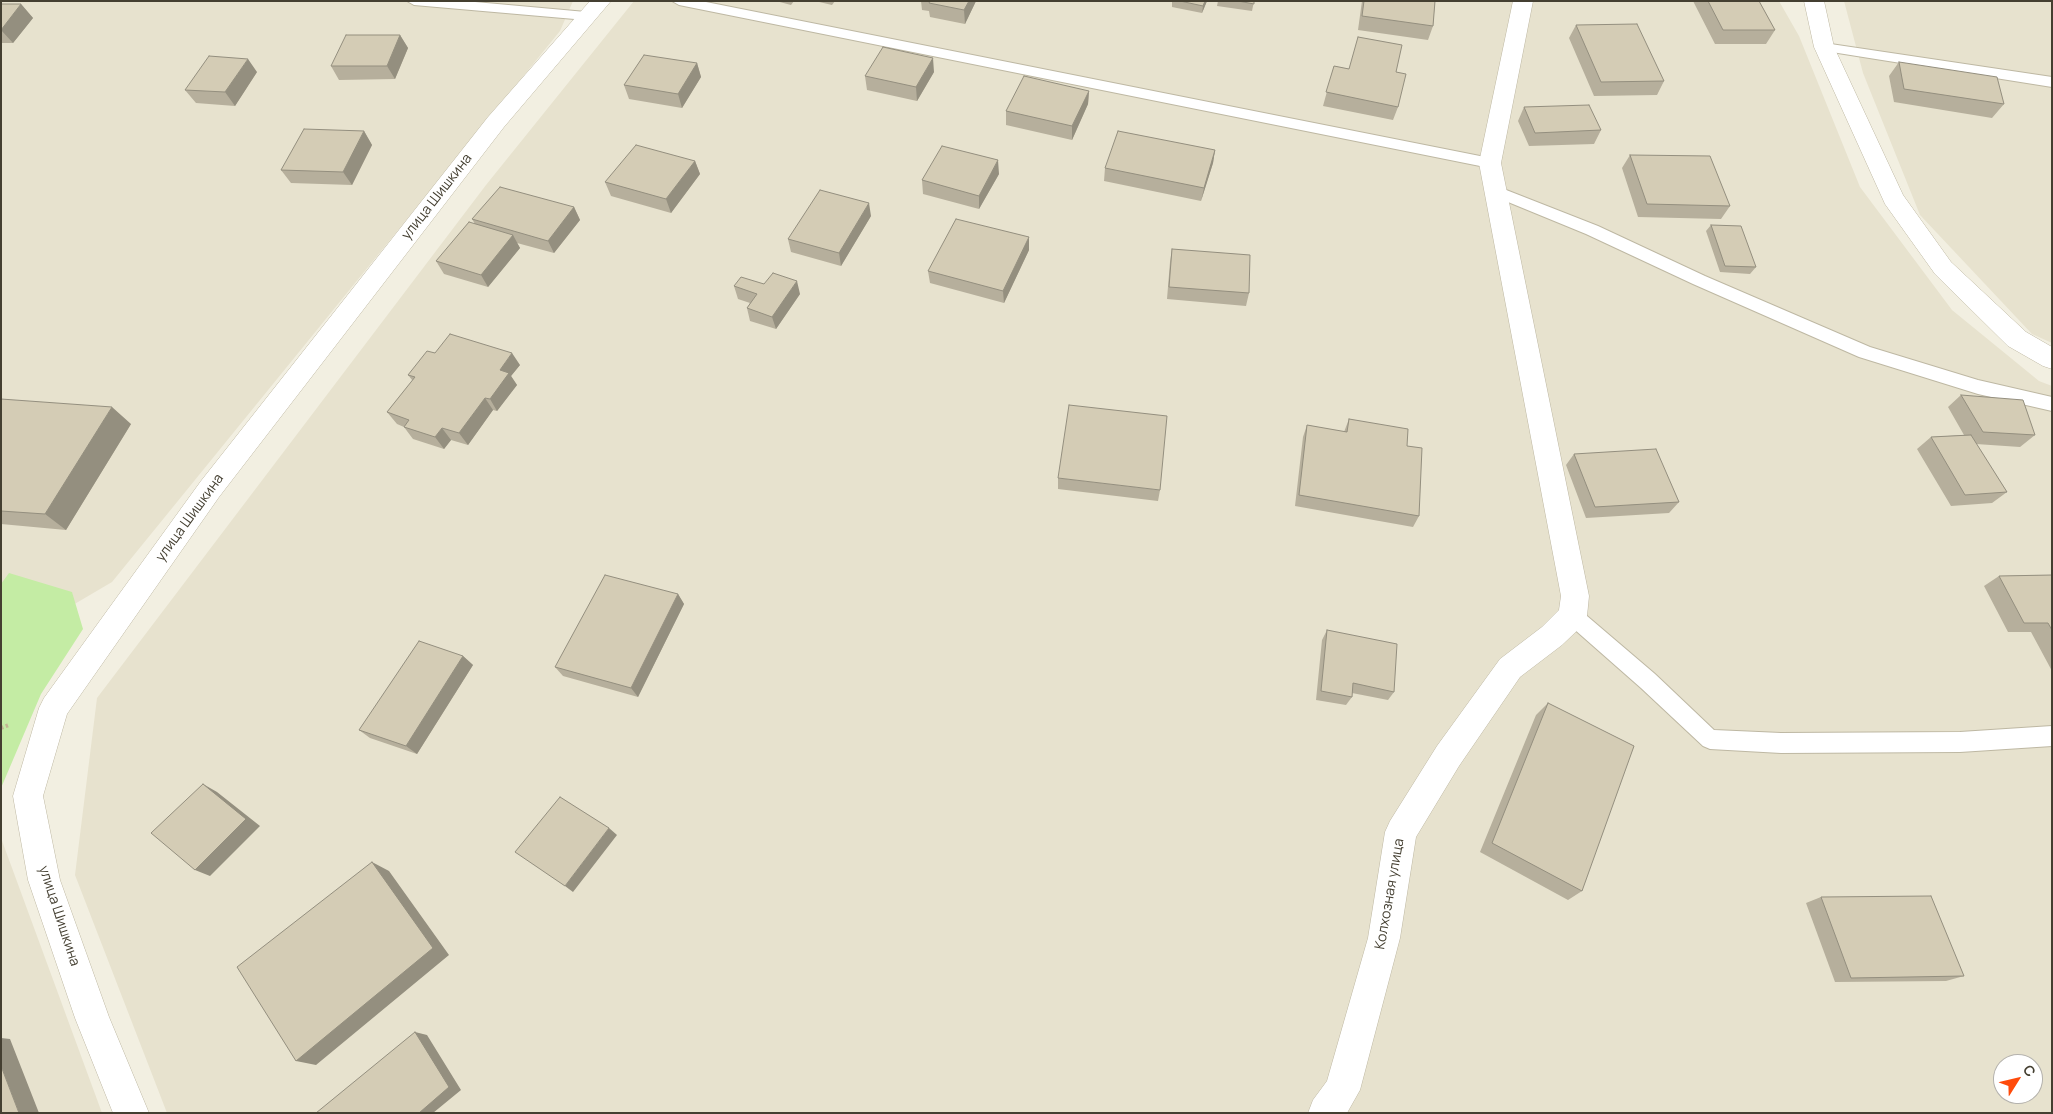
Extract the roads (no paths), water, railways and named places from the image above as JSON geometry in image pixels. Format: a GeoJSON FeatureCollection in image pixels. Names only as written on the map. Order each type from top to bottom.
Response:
{"type":"FeatureCollection","features":[{"type":"Feature","properties":{"kind":"street"},"geometry":{"type":"LineString","coordinates":[[1523,1],[1490,163],[1575,596],[1573,616]]}},
{"type":"Feature","properties":{"kind":"street"},"geometry":{"type":"LineString","coordinates":[[1814,1],[1824,47],[1893,198],[1943,268],[2017,339],[2052,359]]}},
{"type":"Feature","properties":{"kind":"street","name":"улица Шишкина"},"geometry":{"type":"LineString","coordinates":[[131,1113],[92,1018],[44,880],[28,796],[54,708],[210,489],[496,122],[594,9]]}},
{"type":"Feature","properties":{"kind":"street","name":"Колхозная улица"},"geometry":{"type":"LineString","coordinates":[[1326,1113],[1342,1090],[1384,938],[1401,832],[1448,756],[1510,668],[1552,636],[1573,616]]}},
{"type":"Feature","properties":{"kind":"lane"},"geometry":{"type":"LineString","coordinates":[[414,1],[594,9]]}},
{"type":"Feature","properties":{"kind":"lane"},"geometry":{"type":"LineString","coordinates":[[679,1],[1490,163]]}},
{"type":"Feature","properties":{"kind":"lane"},"geometry":{"type":"LineString","coordinates":[[1824,47],[2052,82]]}},
{"type":"Feature","properties":{"kind":"lane"},"geometry":{"type":"LineString","coordinates":[[1496,191],[1592,230],[1699,280],[1865,352],[1978,387],[2052,404]]}},
{"type":"Feature","properties":{"kind":"lane"},"geometry":{"type":"LineString","coordinates":[[1573,616],[1710,739],[1781,742],[1960,742],[2052,736]]}}]}
